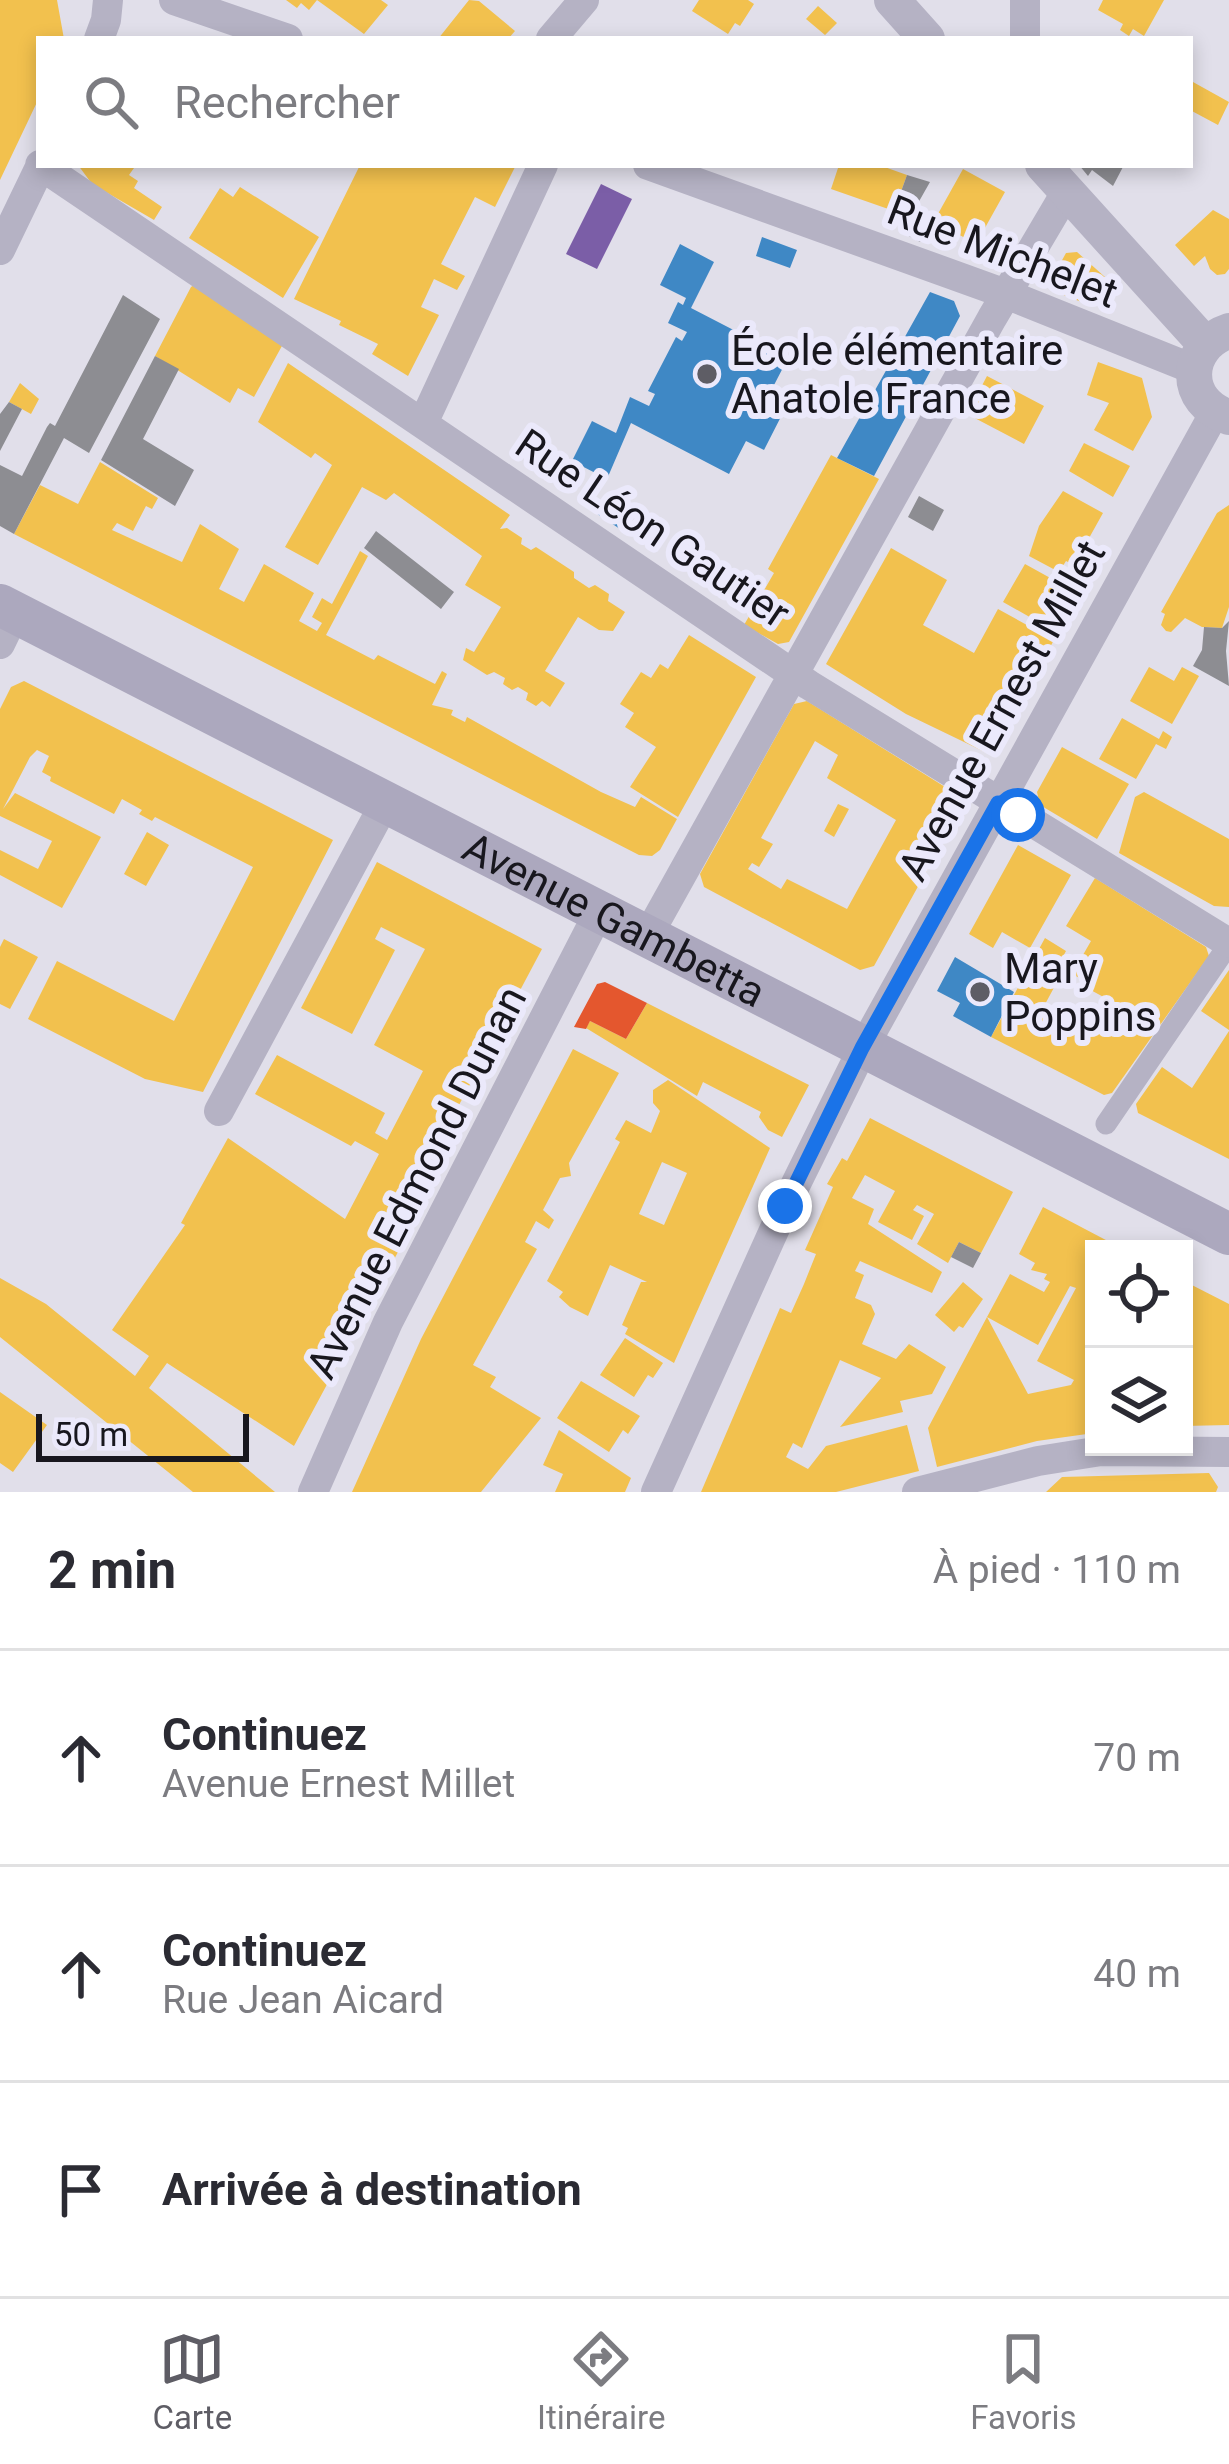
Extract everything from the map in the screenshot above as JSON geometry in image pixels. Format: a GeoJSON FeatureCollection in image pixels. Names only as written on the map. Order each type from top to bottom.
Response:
{"type":"FeatureCollection","features":[{"type":"Feature","properties":{"kind":"main road","name":"Avenue Gambetta"},"geometry":{"type":"LineString","coordinates":[[5,621],[386,801],[1229,1234]]}},
{"type":"Feature","properties":{"kind":"street"},"geometry":{"type":"LineString","coordinates":[[84,0],[93,36]]}},
{"type":"Feature","properties":{"kind":"street"},"geometry":{"type":"LineString","coordinates":[[96,36],[106,20],[108,0]]}},
{"type":"Feature","properties":{"kind":"street"},"geometry":{"type":"LineString","coordinates":[[174,0],[221,7],[282,36]]}},
{"type":"Feature","properties":{"kind":"street"},"geometry":{"type":"LineString","coordinates":[[554,36],[584,0]]}},
{"type":"Feature","properties":{"kind":"street"},"geometry":{"type":"LineString","coordinates":[[892,0],[924,36]]}},
{"type":"Feature","properties":{"kind":"street"},"geometry":{"type":"LineString","coordinates":[[1025,0],[1025,36]]}},
{"type":"Feature","properties":{"kind":"street"},"geometry":{"type":"LineString","coordinates":[[0,250],[39,168]]}},
{"type":"Feature","properties":{"kind":"street","name":"Rue Léon Gautier"},"geometry":{"type":"LineString","coordinates":[[44,168],[792,673],[1229,944]]}},
{"type":"Feature","properties":{"kind":"street"},"geometry":{"type":"LineString","coordinates":[[424,422],[542,168]]}},
{"type":"Feature","properties":{"kind":"street","name":"Rue Michelet"},"geometry":{"type":"LineString","coordinates":[[656,168],[1006,294],[1209,348]]}},
{"type":"Feature","properties":{"kind":"street"},"geometry":{"type":"LineString","coordinates":[[647,937],[1006,294],[1055,178],[1209,348],[1197,394],[1222,415]]}},
{"type":"Feature","properties":{"kind":"street","name":"Avenue Ernest Millet"},"geometry":{"type":"LineString","coordinates":[[656,1492],[862,1048],[1222,415]]}},
{"type":"Feature","properties":{"kind":"street"},"geometry":{"type":"LineString","coordinates":[[219,1111],[386,801]]}},
{"type":"Feature","properties":{"kind":"street","name":"Avenue Edmond Dunan"},"geometry":{"type":"LineString","coordinates":[[313,1492],[388,1322],[599,912]]}},
{"type":"Feature","properties":{"kind":"street"},"geometry":{"type":"LineString","coordinates":[[1106,1124],[1229,944]]}},
{"type":"Feature","properties":{"kind":"street"},"geometry":{"type":"LineString","coordinates":[[917,1492],[1036,1476],[1102,1451],[1229,1452]]}},
{"type":"Feature","properties":{"kind":"building: Logements"},"geometry":{"type":"Polygon","coordinates":[[[0,0],[57,0],[63,36],[36,36],[36,104],[0,180],[0,0]]]}},
{"type":"Feature","properties":{"kind":"building: Logements"},"geometry":{"type":"Polygon","coordinates":[[[286,0],[317,0],[309,10],[286,0]]]}},
{"type":"Feature","properties":{"kind":"building: Logements"},"geometry":{"type":"Polygon","coordinates":[[[317,0],[381,0],[388,5],[364,34],[317,0]]]}},
{"type":"Feature","properties":{"kind":"building: Logements"},"geometry":{"type":"Polygon","coordinates":[[[469,0],[479,1],[515,31],[511,36],[440,36],[469,0]]]}},
{"type":"Feature","properties":{"kind":"building: Logements"},"geometry":{"type":"Polygon","coordinates":[[[699,0],[754,4],[740,26],[735,23],[728,34],[692,11],[699,0]]]}},
{"type":"Feature","properties":{"kind":"building: Logements"},"geometry":{"type":"Polygon","coordinates":[[[1103,0],[1164,0],[1144,36],[1133,29],[1129,36],[1120,30],[1123,24],[1098,10],[1103,0]]]}},
{"type":"Feature","properties":{"kind":"building: Logements"},"geometry":{"type":"Polygon","coordinates":[[[818,6],[837,23],[825,35],[806,19],[818,6]]]}},
{"type":"Feature","properties":{"kind":"building: Logements"},"geometry":{"type":"Polygon","coordinates":[[[1193,82],[1229,102],[1218,125],[1193,112],[1193,82]]]}},
{"type":"Feature","properties":{"kind":"building: Logements"},"geometry":{"type":"Polygon","coordinates":[[[80,168],[134,168],[129,175],[138,181],[134,188],[162,207],[154,220],[92,184],[80,168]]]}},
{"type":"Feature","properties":{"kind":"building: Logements"},"geometry":{"type":"Polygon","coordinates":[[[359,168],[514,168],[495,207],[475,197],[441,264],[465,276],[457,290],[434,279],[421,307],[439,315],[408,376],[372,354],[378,344],[294,299],[359,168]]]}},
{"type":"Feature","properties":{"kind":"building: Logements"},"geometry":{"type":"Polygon","coordinates":[[[838,168],[887,168],[907,175],[894,211],[831,189],[838,168]]]}},
{"type":"Feature","properties":{"kind":"building: Logements"},"geometry":{"type":"Polygon","coordinates":[[[963,169],[1005,192],[976,244],[934,221],[963,169]]]}},
{"type":"Feature","properties":{"kind":"building: Logements"},"geometry":{"type":"Polygon","coordinates":[[[240,187],[319,237],[283,298],[189,238],[220,188],[233,197],[240,187]]]}},
{"type":"Feature","properties":{"kind":"building: Logements"},"geometry":{"type":"Polygon","coordinates":[[[1213,210],[1229,219],[1229,269],[1217,275],[1205,256],[1194,266],[1175,245],[1213,210]]]}},
{"type":"Feature","properties":{"kind":"building: Logements"},"geometry":{"type":"Polygon","coordinates":[[[1077,252],[1105,277],[1100,285],[1106,288],[1104,298],[1094,295],[1089,305],[1054,291],[1050,282],[1066,253],[1077,252]]]}},
{"type":"Feature","properties":{"kind":"building: Logements"},"geometry":{"type":"Polygon","coordinates":[[[197,283],[283,344],[254,397],[238,388],[230,403],[155,356],[197,283]]]}},
{"type":"Feature","properties":{"kind":"building: Logements"},"geometry":{"type":"Polygon","coordinates":[[[1098,362],[1142,378],[1152,417],[1133,451],[1094,430],[1109,403],[1087,395],[1098,362]]]}},
{"type":"Feature","properties":{"kind":"building: Logements"},"geometry":{"type":"Polygon","coordinates":[[[288,363],[510,515],[500,529],[507,528],[522,538],[521,544],[531,550],[536,547],[574,572],[574,578],[589,588],[595,585],[609,594],[608,601],[625,612],[613,631],[599,630],[578,617],[545,671],[565,683],[550,707],[542,701],[536,706],[526,700],[528,693],[503,684],[505,678],[494,672],[487,675],[463,660],[466,648],[474,652],[501,607],[465,585],[482,556],[394,493],[386,500],[362,487],[318,565],[285,547],[332,465],[315,453],[311,458],[258,422],[288,363]]]}},
{"type":"Feature","properties":{"kind":"building: Logements"},"geometry":{"type":"Polygon","coordinates":[[[987,376],[1044,406],[1024,444],[967,414],[987,376]]]}},
{"type":"Feature","properties":{"kind":"building: Logements"},"geometry":{"type":"Polygon","coordinates":[[[20,383],[39,399],[31,414],[9,402],[20,383]]]}},
{"type":"Feature","properties":{"kind":"building: Logements"},"geometry":{"type":"Polygon","coordinates":[[[1084,443],[1130,466],[1113,497],[1069,471],[1084,443]]]}},
{"type":"Feature","properties":{"kind":"building: Logements"},"geometry":{"type":"Polygon","coordinates":[[[831,455],[879,479],[789,642],[778,644],[744,625],[774,573],[768,569],[831,455]]]}},
{"type":"Feature","properties":{"kind":"building: Logements"},"geometry":{"type":"Polygon","coordinates":[[[100,462],[158,498],[152,509],[146,506],[133,531],[117,523],[112,530],[182,562],[200,524],[239,549],[219,589],[244,602],[264,564],[314,593],[299,621],[317,631],[322,623],[312,617],[322,598],[332,604],[360,551],[368,556],[326,635],[435,684],[442,671],[447,674],[432,705],[453,710],[451,715],[465,722],[467,717],[601,792],[635,807],[641,797],[677,819],[660,850],[652,856],[639,855],[14,534],[40,485],[78,504],[100,462]]]}},
{"type":"Feature","properties":{"kind":"building: Logements"},"geometry":{"type":"Polygon","coordinates":[[[1063,491],[1103,513],[1074,565],[1066,561],[1059,572],[1029,556],[1039,526],[1063,491]]]}},
{"type":"Feature","properties":{"kind":"building: Logements"},"geometry":{"type":"Polygon","coordinates":[[[1229,505],[1229,607],[1222,628],[1202,627],[1185,618],[1171,632],[1166,631],[1161,612],[1217,513],[1229,505]]]}},
{"type":"Feature","properties":{"kind":"building: Logements"},"geometry":{"type":"Polygon","coordinates":[[[891,548],[947,580],[923,625],[974,653],[998,609],[1054,640],[991,755],[906,714],[826,664],[891,548]]]}},
{"type":"Feature","properties":{"kind":"building: Logements"},"geometry":{"type":"Polygon","coordinates":[[[1025,564],[1063,585],[1042,624],[1003,602],[1025,564]]]}},
{"type":"Feature","properties":{"kind":"building: Logements"},"geometry":{"type":"Polygon","coordinates":[[[689,635],[756,677],[678,817],[630,787],[656,747],[625,727],[634,713],[620,704],[641,672],[651,678],[660,664],[668,669],[689,635]]]}},
{"type":"Feature","properties":{"kind":"building: Logements"},"geometry":{"type":"Polygon","coordinates":[[[1149,667],[1174,681],[1182,667],[1199,676],[1172,724],[1130,701],[1149,667]]]}},
{"type":"Feature","properties":{"kind":"building: Logements"},"geometry":{"type":"Polygon","coordinates":[[[24,681],[333,840],[203,1092],[145,1079],[28,1019],[57,961],[174,1021],[253,867],[155,817],[152,821],[122,799],[114,814],[50,781],[42,772],[49,756],[37,750],[3,809],[15,793],[101,837],[62,908],[0,875],[0,850],[38,869],[52,841],[0,816],[0,709],[11,687],[24,681]]]}},
{"type":"Feature","properties":{"kind":"building: Logements"},"geometry":{"type":"Polygon","coordinates":[[[807,701],[958,795],[962,807],[874,966],[860,970],[704,887],[700,874],[794,704],[807,701]],[[815,741],[761,838],[773,844],[759,867],[752,863],[748,869],[781,889],[787,879],[847,909],[896,820],[827,778],[838,755],[815,741]]]}},
{"type":"Feature","properties":{"kind":"building: Logements"},"geometry":{"type":"Polygon","coordinates":[[[1122,718],[1159,739],[1163,731],[1172,737],[1166,749],[1156,744],[1136,779],[1099,759],[1122,718]]]}},
{"type":"Feature","properties":{"kind":"building: Logements"},"geometry":{"type":"Polygon","coordinates":[[[1062,747],[1129,784],[1097,839],[1040,805],[1037,792],[1062,747]]]}},
{"type":"Feature","properties":{"kind":"building: Logements"},"geometry":{"type":"Polygon","coordinates":[[[1144,792],[1229,839],[1229,907],[1214,906],[1119,853],[1135,797],[1144,792]]]}},
{"type":"Feature","properties":{"kind":"building: Logements"},"geometry":{"type":"Polygon","coordinates":[[[838,804],[849,809],[834,837],[824,831],[838,804]]]}},
{"type":"Feature","properties":{"kind":"building: Logements"},"geometry":{"type":"Polygon","coordinates":[[[147,832],[169,845],[146,886],[124,874],[147,832]]]}},
{"type":"Feature","properties":{"kind":"building: Logements"},"geometry":{"type":"Polygon","coordinates":[[[1018,845],[1071,875],[1030,948],[1002,932],[993,948],[969,934],[1018,845]]]}},
{"type":"Feature","properties":{"kind":"building: Logements"},"geometry":{"type":"Polygon","coordinates":[[[377,862],[542,949],[385,1244],[398,1252],[294,1446],[167,1363],[149,1388],[275,1492],[193,1492],[0,1337],[0,1278],[46,1304],[135,1376],[149,1356],[112,1330],[185,1225],[181,1223],[228,1138],[345,1219],[379,1154],[355,1141],[351,1146],[255,1094],[277,1055],[385,1113],[375,1133],[387,1140],[423,1071],[374,1045],[425,949],[381,927],[375,939],[395,950],[352,1034],[301,1008],[377,862]]]}},
{"type":"Feature","properties":{"kind":"building: Logements"},"geometry":{"type":"Polygon","coordinates":[[[1095,878],[1206,947],[1209,956],[1112,1093],[1104,1095],[991,1037],[1045,938],[1066,951],[1058,966],[1064,969],[1043,1008],[1068,1020],[1074,1009],[1107,1027],[1120,1006],[1072,974],[1091,941],[1066,926],[1095,878]]]}},
{"type":"Feature","properties":{"kind":"building: Logements"},"geometry":{"type":"Polygon","coordinates":[[[4,939],[38,957],[10,1009],[0,1004],[4,939]]]}},
{"type":"Feature","properties":{"kind":"building: Logements"},"geometry":{"type":"Polygon","coordinates":[[[1229,970],[1229,1030],[1201,1011],[1229,970]]]}},
{"type":"Feature","properties":{"kind":"building: Logements"},"geometry":{"type":"Polygon","coordinates":[[[647,1003],[809,1085],[782,1137],[768,1130],[759,1117],[761,1112],[703,1082],[697,1096],[586,1028],[590,1021],[626,1039],[647,1003]]]}},
{"type":"Feature","properties":{"kind":"building: Logements"},"geometry":{"type":"Polygon","coordinates":[[[1229,1031],[1229,1159],[1138,1113],[1136,1104],[1162,1067],[1192,1088],[1229,1031]]]}},
{"type":"Feature","properties":{"kind":"building: Logements"},"geometry":{"type":"Polygon","coordinates":[[[573,1049],[619,1073],[569,1163],[571,1176],[560,1178],[543,1210],[554,1220],[549,1229],[536,1221],[525,1242],[537,1249],[473,1365],[496,1377],[490,1387],[541,1418],[481,1492],[352,1492],[421,1339],[573,1049]]]}},
{"type":"Feature","properties":{"kind":"building: Logements"},"geometry":{"type":"Polygon","coordinates":[[[668,1080],[770,1148],[674,1363],[625,1334],[628,1328],[622,1325],[641,1282],[647,1282],[610,1265],[588,1316],[570,1307],[559,1297],[563,1292],[547,1281],[620,1142],[615,1139],[626,1120],[651,1133],[660,1111],[653,1103],[653,1090],[668,1080]],[[662,1162],[639,1214],[664,1225],[687,1173],[662,1162]]]}},
{"type":"Feature","properties":{"kind":"building: Logements"},"geometry":{"type":"Polygon","coordinates":[[[870,1118],[1013,1192],[981,1253],[959,1242],[948,1263],[917,1244],[934,1214],[917,1205],[913,1210],[924,1216],[912,1240],[878,1222],[895,1191],[865,1175],[852,1198],[874,1209],[868,1224],[942,1272],[932,1293],[860,1261],[855,1271],[864,1275],[855,1298],[871,1305],[875,1314],[862,1344],[896,1359],[909,1344],[946,1367],[932,1394],[900,1401],[903,1412],[840,1427],[881,1378],[840,1360],[802,1448],[793,1443],[786,1457],[808,1469],[826,1446],[907,1425],[919,1471],[836,1492],[701,1492],[780,1308],[791,1313],[804,1284],[816,1254],[805,1250],[833,1187],[827,1184],[842,1158],[847,1161],[870,1118]]]}},
{"type":"Feature","properties":{"kind":"building: Logements"},"geometry":{"type":"Polygon","coordinates":[[[1043,1207],[1106,1240],[1085,1240],[1085,1434],[1037,1441],[937,1467],[928,1428],[987,1317],[1010,1274],[1044,1292],[1050,1282],[1044,1279],[1047,1274],[1031,1270],[1035,1263],[1019,1254],[1043,1207]],[[1070,1286],[1038,1345],[987,1317],[1028,1394],[1071,1385],[1074,1380],[1037,1361],[1076,1288],[1070,1286]]]}},
{"type":"Feature","properties":{"kind":"building: Logements"},"geometry":{"type":"Polygon","coordinates":[[[963,1282],[983,1299],[963,1328],[954,1332],[935,1315],[963,1282]]]}},
{"type":"Feature","properties":{"kind":"building: Logements"},"geometry":{"type":"Polygon","coordinates":[[[1193,1286],[1229,1304],[1229,1425],[1193,1426],[1193,1286]]]}},
{"type":"Feature","properties":{"kind":"building: Logements"},"geometry":{"type":"Polygon","coordinates":[[[625,1338],[663,1363],[653,1378],[648,1375],[634,1397],[600,1375],[625,1338]]]}},
{"type":"Feature","properties":{"kind":"building: Logements"},"geometry":{"type":"Polygon","coordinates":[[[581,1381],[640,1416],[628,1434],[623,1430],[609,1452],[557,1418],[581,1381]]]}},
{"type":"Feature","properties":{"kind":"building: Logements"},"geometry":{"type":"Polygon","coordinates":[[[0,1392],[47,1425],[13,1472],[0,1463],[0,1392]]]}},
{"type":"Feature","properties":{"kind":"building: Logements"},"geometry":{"type":"Polygon","coordinates":[[[559,1430],[631,1478],[625,1492],[555,1492],[563,1474],[543,1465],[559,1430]]]}},
{"type":"Feature","properties":{"kind":"building: Logements"},"geometry":{"type":"Polygon","coordinates":[[[1209,1473],[1218,1487],[1216,1492],[1046,1492],[1062,1477],[1209,1473]]]}},
{"type":"Feature","properties":{"kind":"building: Commerces"},"geometry":{"type":"Polygon","coordinates":[[[605,982],[647,1003],[626,1039],[590,1021],[586,1029],[574,1027],[597,984],[605,982]]]}},
{"type":"Feature","properties":{"kind":"building: Bureaux"},"geometry":{"type":"Polygon","coordinates":[[[601,184],[632,199],[597,269],[566,254],[601,184]]]}},
{"type":"Feature","properties":{"kind":"building: Écoles"},"geometry":{"type":"Polygon","coordinates":[[[762,237],[797,250],[790,268],[756,256],[762,237]]]}},
{"type":"Feature","properties":{"kind":"building: Écoles"},"geometry":{"type":"Polygon","coordinates":[[[680,244],[714,262],[691,308],[788,358],[773,387],[791,397],[764,450],[746,441],[729,474],[631,423],[607,479],[572,461],[592,421],[616,433],[630,397],[649,406],[655,394],[648,391],[676,337],[682,341],[687,332],[668,323],[678,302],[683,305],[686,298],[660,285],[680,244]]]}},
{"type":"Feature","properties":{"kind":"building: Écoles","name":"École élémentaire Anatole France"},"geometry":{"type":"Polygon","coordinates":[[[930,292],[954,301],[960,316],[874,476],[837,458],[930,292]]]}},
{"type":"Feature","properties":{"kind":"building: Écoles"},"geometry":{"type":"Polygon","coordinates":[[[606,496],[631,512],[620,529],[596,513],[606,496]]]}},
{"type":"Feature","properties":{"kind":"building: Écoles"},"geometry":{"type":"Polygon","coordinates":[[[955,957],[1014,992],[991,1037],[953,1016],[960,1003],[937,991],[955,957]]]}},
{"type":"Feature","properties":{"kind":"building: Industrie"},"geometry":{"type":"Polygon","coordinates":[[[1081,168],[1122,168],[1113,186],[1092,170],[1088,176],[1081,168]]]}},
{"type":"Feature","properties":{"kind":"building: Industrie"},"geometry":{"type":"Polygon","coordinates":[[[907,175],[930,182],[913,212],[931,221],[920,242],[901,232],[910,216],[894,211],[907,175]]]}},
{"type":"Feature","properties":{"kind":"building: Industrie"},"geometry":{"type":"Polygon","coordinates":[[[123,295],[160,319],[89,453],[64,438],[14,534],[0,526],[0,465],[22,476],[47,427],[55,426],[123,295]]]}},
{"type":"Feature","properties":{"kind":"building: Industrie"},"geometry":{"type":"Polygon","coordinates":[[[155,356],[179,369],[143,439],[194,470],[175,506],[101,460],[155,356]]]}},
{"type":"Feature","properties":{"kind":"building: Industrie"},"geometry":{"type":"Polygon","coordinates":[[[9,402],[22,409],[0,451],[0,414],[9,402]]]}},
{"type":"Feature","properties":{"kind":"building: Industrie"},"geometry":{"type":"Polygon","coordinates":[[[919,496],[944,510],[933,531],[908,517],[919,496]]]}},
{"type":"Feature","properties":{"kind":"building: Industrie"},"geometry":{"type":"Polygon","coordinates":[[[376,531],[454,592],[441,609],[364,548],[376,531]]]}},
{"type":"Feature","properties":{"kind":"building: Industrie"},"geometry":{"type":"Polygon","coordinates":[[[1229,621],[1229,686],[1193,666],[1202,650],[1204,627],[1222,628],[1229,621]]]}},
{"type":"Feature","properties":{"kind":"building: Industrie"},"geometry":{"type":"Polygon","coordinates":[[[959,1242],[981,1253],[973,1268],[951,1257],[959,1242]]]}},
{"type":"Feature","properties":{"kind":"place","name":"École élémentaire Anatole France"},"geometry":{"type":"Point","coordinates":[707,374]}},
{"type":"Feature","properties":{"kind":"place","name":"Mary Poppins"},"geometry":{"type":"Point","coordinates":[980,992]}},
{"type":"Feature","properties":{"kind":"route"},"geometry":{"type":"LineString","coordinates":[[785,1206],[862,1048],[998,803],[1018,815]]}}]}
